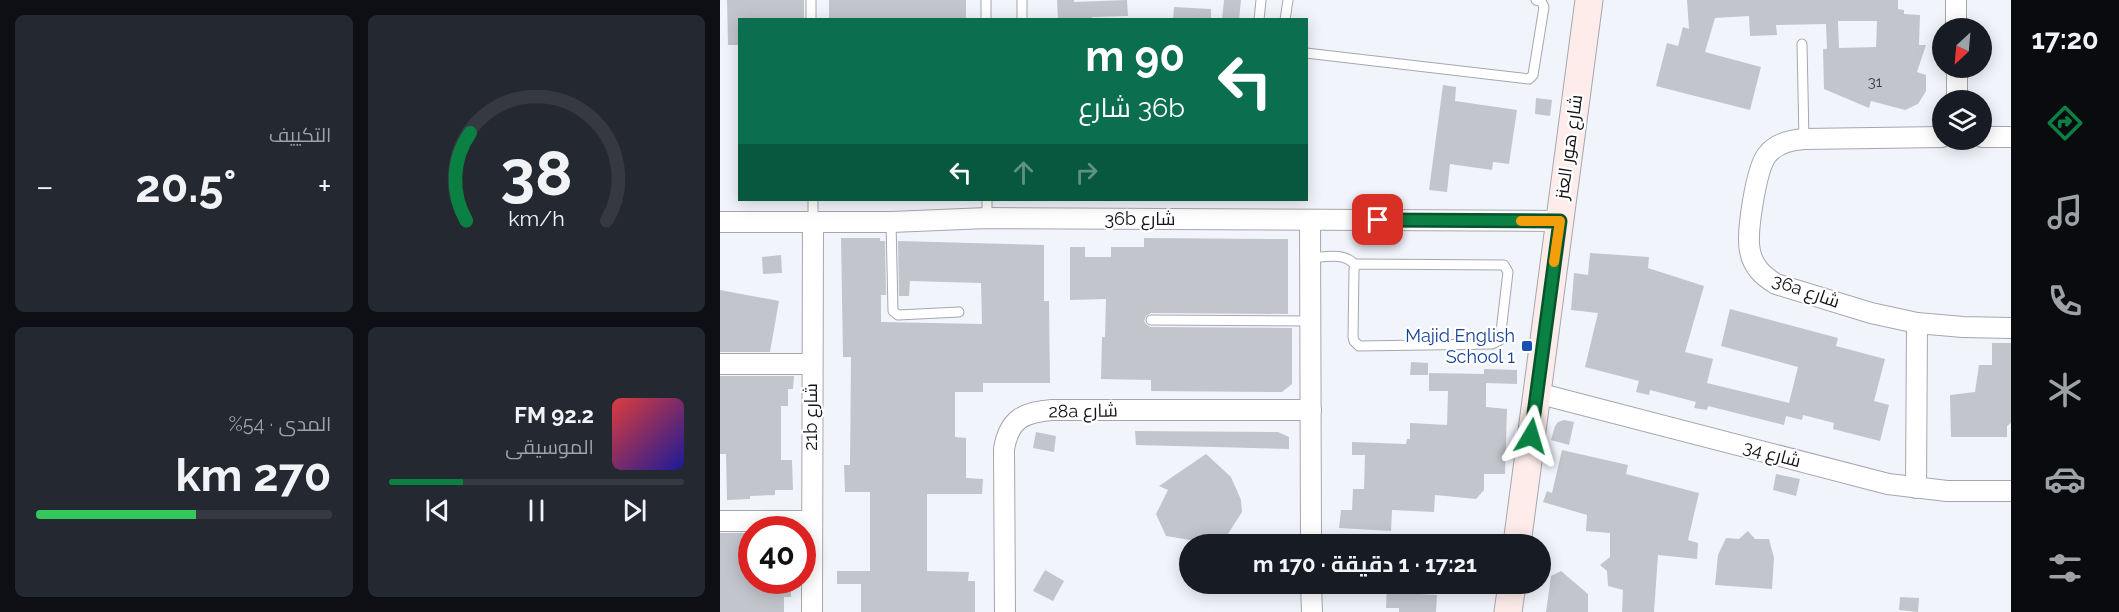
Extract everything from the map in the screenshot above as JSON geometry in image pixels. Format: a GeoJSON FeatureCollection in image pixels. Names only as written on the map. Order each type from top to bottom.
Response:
{"type":"FeatureCollection","features":[{"type":"Feature","properties":{"kind":"street"},"geometry":{"type":"LineString","coordinates":[[1956,0],[1956,18]]}},
{"type":"Feature","properties":{"kind":"street","name":"شارع هور العنز"},"geometry":{"type":"LineString","coordinates":[[1518,534],[1587,3]]}},
{"type":"Feature","properties":{"kind":"street","name":"36a شارع"},"geometry":{"type":"LineString","coordinates":[[1932,137],[1804,139],[1790,140],[1778,145],[1767,154],[1760,166],[1749,237],[1750,251],[1755,265],[1764,276],[1776,284],[1871,313],[1917,323],[2011,328]]}},
{"type":"Feature","properties":{"kind":"street"},"geometry":{"type":"LineString","coordinates":[[1992,137],[2011,137]]}},
{"type":"Feature","properties":{"kind":"street","name":"36b شارع"},"geometry":{"type":"LineString","coordinates":[[720,222],[891,222],[987,209],[1310,220],[1560,221]]}},
{"type":"Feature","properties":{"kind":"street"},"geometry":{"type":"LineString","coordinates":[[1310,220],[1311,534]]}},
{"type":"Feature","properties":{"kind":"street","name":"21b شارع"},"geometry":{"type":"LineString","coordinates":[[811,516],[813,223]]}},
{"type":"Feature","properties":{"kind":"street"},"geometry":{"type":"LineString","coordinates":[[1916,488],[1917,323]]}},
{"type":"Feature","properties":{"kind":"street"},"geometry":{"type":"LineString","coordinates":[[720,364],[812,364]]}},
{"type":"Feature","properties":{"kind":"street","name":"شارع 34"},"geometry":{"type":"LineString","coordinates":[[1537,393],[1860,478],[1947,491],[2011,491]]}},
{"type":"Feature","properties":{"kind":"street","name":"28a شارع"},"geometry":{"type":"LineString","coordinates":[[1005,612],[1004,449],[1011,427],[1020,418],[1030,413],[1052,410],[1311,410]]}},
{"type":"Feature","properties":{"kind":"street"},"geometry":{"type":"LineString","coordinates":[[720,521],[738,521]]}},
{"type":"Feature","properties":{"kind":"street","name":"21b شارع"},"geometry":{"type":"LineString","coordinates":[[812,594],[812,612]]}},
{"type":"Feature","properties":{"kind":"street"},"geometry":{"type":"LineString","coordinates":[[1311,594],[1312,612]]}},
{"type":"Feature","properties":{"kind":"street"},"geometry":{"type":"LineString","coordinates":[[1508,612],[1511,594]]}},
{"type":"Feature","properties":{"kind":"lane"},"geometry":{"type":"LineString","coordinates":[[811,0],[811,18]]}},
{"type":"Feature","properties":{"kind":"lane"},"geometry":{"type":"LineString","coordinates":[[986,0],[986,18]]}},
{"type":"Feature","properties":{"kind":"lane"},"geometry":{"type":"LineString","coordinates":[[1022,0],[1022,18]]}},
{"type":"Feature","properties":{"kind":"lane"},"geometry":{"type":"LineString","coordinates":[[1259,18],[1261,0]]}},
{"type":"Feature","properties":{"kind":"lane"},"geometry":{"type":"LineString","coordinates":[[1285,18],[1288,0]]}},
{"type":"Feature","properties":{"kind":"lane"},"geometry":{"type":"LineString","coordinates":[[1308,52],[1529,79],[1533,75],[1544,7],[1541,1],[1536,0]]}},
{"type":"Feature","properties":{"kind":"lane"},"geometry":{"type":"LineString","coordinates":[[1802,44],[1804,139]]}},
{"type":"Feature","properties":{"kind":"lane"},"geometry":{"type":"LineString","coordinates":[[813,201],[813,223]]}},
{"type":"Feature","properties":{"kind":"lane"},"geometry":{"type":"LineString","coordinates":[[891,222],[893,311],[897,315],[959,312]]}},
{"type":"Feature","properties":{"kind":"lane"},"geometry":{"type":"LineString","coordinates":[[1310,258],[1342,256],[1355,265],[1504,265],[1508,272],[1500,339],[1492,344],[1359,346],[1353,337],[1355,265]]}},
{"type":"Feature","properties":{"kind":"lane"},"geometry":{"type":"LineString","coordinates":[[1151,320],[1311,321]]}},
{"type":"Feature","properties":{"kind":"building"},"geometry":{"type":"Polygon","coordinates":[[[727,0],[804,0],[804,18],[738,18],[738,45],[728,45],[727,0]]]}},
{"type":"Feature","properties":{"kind":"building"},"geometry":{"type":"Polygon","coordinates":[[[829,0],[966,0],[966,18],[829,18],[829,0]]]}},
{"type":"Feature","properties":{"kind":"building"},"geometry":{"type":"Polygon","coordinates":[[[1057,0],[1074,0],[1074,2],[1127,0],[1128,16],[1058,18],[1057,0]]]}},
{"type":"Feature","properties":{"kind":"building"},"geometry":{"type":"Polygon","coordinates":[[[1224,0],[1241,0],[1239,18],[1222,18],[1224,0]]]}},
{"type":"Feature","properties":{"kind":"building"},"geometry":{"type":"Polygon","coordinates":[[[1687,0],[1898,0],[1898,9],[1904,10],[1904,14],[1920,15],[1919,45],[1926,45],[1917,72],[1926,75],[1926,91],[1918,104],[1905,110],[1871,101],[1869,108],[1824,89],[1823,49],[1827,49],[1826,24],[1776,25],[1777,35],[1750,36],[1749,16],[1715,18],[1705,52],[1761,67],[1750,110],[1656,86],[1667,43],[1678,46],[1683,27],[1689,29],[1687,0]],[[1838,21],[1839,48],[1876,47],[1877,21],[1838,21]]]}},
{"type":"Feature","properties":{"kind":"building"},"geometry":{"type":"Polygon","coordinates":[[[1174,7],[1211,9],[1211,18],[1173,18],[1174,7]]]}},
{"type":"Feature","properties":{"kind":"building"},"geometry":{"type":"Polygon","coordinates":[[[1443,85],[1456,87],[1455,101],[1517,110],[1509,164],[1493,162],[1492,170],[1450,164],[1447,192],[1429,190],[1443,85]]]}},
{"type":"Feature","properties":{"kind":"building"},"geometry":{"type":"Polygon","coordinates":[[[1536,98],[1552,100],[1550,116],[1535,114],[1536,98]]]}},
{"type":"Feature","properties":{"kind":"building"},"geometry":{"type":"Polygon","coordinates":[[[841,238],[880,238],[880,241],[885,241],[886,295],[881,295],[881,322],[982,324],[981,283],[910,281],[909,296],[899,296],[898,241],[1044,245],[1044,301],[1049,301],[1050,383],[983,383],[983,392],[955,392],[955,437],[966,438],[966,478],[983,479],[982,494],[927,494],[927,571],[969,572],[968,581],[975,581],[975,612],[861,612],[861,584],[837,584],[837,571],[870,571],[870,492],[845,492],[844,465],[850,465],[851,357],[843,357],[841,238]]]}},
{"type":"Feature","properties":{"kind":"building"},"geometry":{"type":"Polygon","coordinates":[[[1144,238],[1288,239],[1288,314],[1151,313],[1144,321],[1151,327],[1292,328],[1292,384],[1282,392],[1151,391],[1151,380],[1101,379],[1106,299],[1070,300],[1070,247],[1085,247],[1085,257],[1111,257],[1111,247],[1144,247],[1144,238]]]}},
{"type":"Feature","properties":{"kind":"building"},"geometry":{"type":"Polygon","coordinates":[[[1590,253],[1649,257],[1648,268],[1704,286],[1685,352],[1713,359],[1707,383],[1789,403],[1798,367],[1721,346],[1730,309],[1838,338],[1836,346],[1885,359],[1874,401],[1889,405],[1880,441],[1833,429],[1834,423],[1803,415],[1802,420],[1786,416],[1784,425],[1708,406],[1707,410],[1694,408],[1696,402],[1650,390],[1649,395],[1636,392],[1639,381],[1585,367],[1598,313],[1571,310],[1574,273],[1588,275],[1590,253]]]}},
{"type":"Feature","properties":{"kind":"building"},"geometry":{"type":"Polygon","coordinates":[[[781,255],[782,273],[763,274],[762,257],[781,255]]]}},
{"type":"Feature","properties":{"kind":"building"},"geometry":{"type":"Polygon","coordinates":[[[720,290],[779,301],[770,352],[720,352],[720,290]]]}},
{"type":"Feature","properties":{"kind":"building"},"geometry":{"type":"Polygon","coordinates":[[[1992,343],[2011,343],[2011,423],[2007,426],[2007,437],[1951,437],[1950,395],[1975,392],[1979,365],[1992,365],[1992,343]]]}},
{"type":"Feature","properties":{"kind":"building"},"geometry":{"type":"Polygon","coordinates":[[[1411,362],[1428,363],[1428,375],[1410,375],[1411,362]]]}},
{"type":"Feature","properties":{"kind":"building"},"geometry":{"type":"Polygon","coordinates":[[[1484,369],[1517,370],[1517,384],[1486,383],[1486,407],[1507,409],[1505,474],[1484,474],[1484,490],[1476,499],[1435,495],[1434,512],[1392,510],[1391,531],[1339,528],[1341,510],[1352,510],[1353,489],[1364,489],[1365,455],[1352,455],[1352,442],[1406,444],[1407,439],[1410,439],[1410,423],[1447,425],[1448,391],[1429,391],[1429,373],[1484,374],[1484,369]]]}},
{"type":"Feature","properties":{"kind":"building"},"geometry":{"type":"Polygon","coordinates":[[[720,376],[794,376],[793,389],[788,389],[788,406],[781,406],[781,460],[792,460],[793,490],[775,490],[775,495],[727,500],[726,454],[720,454],[720,376]]]}},
{"type":"Feature","properties":{"kind":"building"},"geometry":{"type":"Polygon","coordinates":[[[1564,420],[1574,422],[1569,445],[1551,440],[1555,426],[1564,420]]]}},
{"type":"Feature","properties":{"kind":"building"},"geometry":{"type":"Polygon","coordinates":[[[1135,431],[1278,432],[1289,437],[1289,449],[1136,445],[1135,431]]]}},
{"type":"Feature","properties":{"kind":"building"},"geometry":{"type":"Polygon","coordinates":[[[1036,432],[1056,436],[1054,452],[1033,448],[1036,432]]]}},
{"type":"Feature","properties":{"kind":"building"},"geometry":{"type":"Polygon","coordinates":[[[1562,450],[1628,465],[1626,474],[1699,493],[1688,540],[1698,543],[1697,559],[1658,555],[1654,612],[1622,612],[1623,590],[1608,586],[1607,571],[1600,565],[1610,557],[1610,533],[1586,531],[1587,515],[1543,502],[1547,491],[1552,493],[1562,450]]]}},
{"type":"Feature","properties":{"kind":"building"},"geometry":{"type":"Polygon","coordinates":[[[1206,454],[1231,477],[1241,500],[1242,512],[1228,534],[1179,534],[1179,538],[1166,536],[1156,514],[1168,490],[1159,486],[1206,454]]]}},
{"type":"Feature","properties":{"kind":"building"},"geometry":{"type":"Polygon","coordinates":[[[1776,474],[1800,479],[1796,496],[1773,490],[1776,474]]]}},
{"type":"Feature","properties":{"kind":"building"},"geometry":{"type":"Polygon","coordinates":[[[1748,531],[1755,539],[1769,539],[1774,558],[1772,589],[1715,585],[1718,555],[1726,538],[1739,539],[1748,531]]]}},
{"type":"Feature","properties":{"kind":"building"},"geometry":{"type":"Polygon","coordinates":[[[720,533],[738,533],[738,594],[791,594],[791,597],[784,597],[784,612],[720,612],[720,533]]]}},
{"type":"Feature","properties":{"kind":"building"},"geometry":{"type":"Polygon","coordinates":[[[1045,570],[1064,581],[1053,601],[1033,591],[1045,570]]]}},
{"type":"Feature","properties":{"kind":"building"},"geometry":{"type":"Polygon","coordinates":[[[1561,571],[1588,594],[1588,612],[1546,612],[1548,594],[1551,594],[1551,576],[1561,571]]]}},
{"type":"Feature","properties":{"kind":"building"},"geometry":{"type":"Polygon","coordinates":[[[1387,594],[1437,595],[1436,612],[1399,612],[1399,608],[1386,608],[1387,594]]]}},
{"type":"Feature","properties":{"kind":"building"},"geometry":{"type":"Polygon","coordinates":[[[1900,597],[1919,598],[1918,612],[1899,610],[1900,597]]]}},
{"type":"Feature","properties":{"kind":"slow traffic"},"geometry":{"type":"LineString","coordinates":[[1521,221],[1560,221],[1554,262]]}},
{"type":"Feature","properties":{"kind":"place","name":"Majid English School 1"},"geometry":{"type":"Point","coordinates":[1527,346]}},
{"type":"Feature","properties":{"kind":"route"},"geometry":{"type":"LineString","coordinates":[[1378,220],[1560,221],[1531,436]]}}]}
